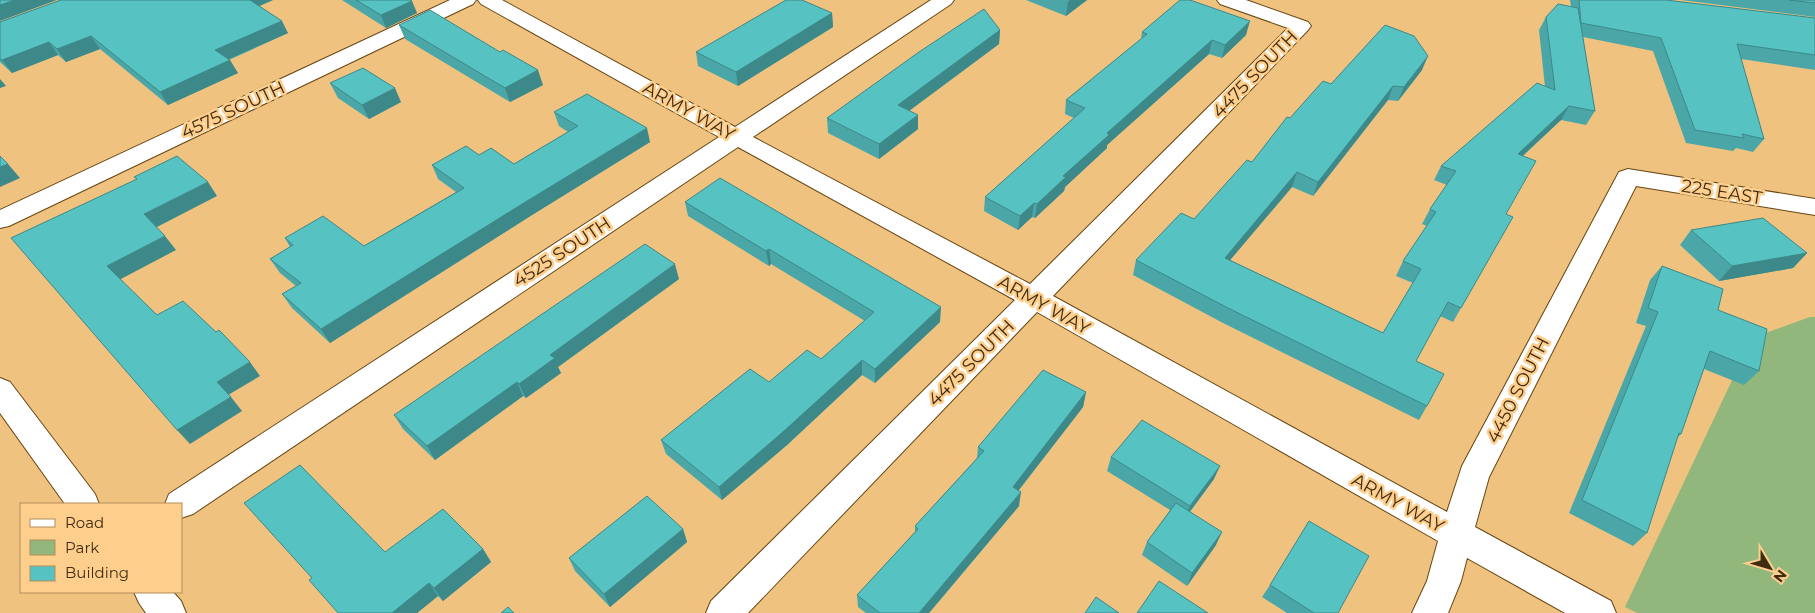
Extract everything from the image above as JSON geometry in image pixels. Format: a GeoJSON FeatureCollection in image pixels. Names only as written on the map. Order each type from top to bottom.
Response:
{"type":"FeatureCollection","features":[{"type":"Feature","properties":{"kind":"street","name":"4575 SOUTH"},"geometry":{"type":"LineString","coordinates":[[0,220],[466,0]]}},
{"type":"Feature","properties":{"kind":"street","name":"ARMY WAY"},"geometry":{"type":"LineString","coordinates":[[488,0],[1034,298],[1457,536],[1598,613]]}},
{"type":"Feature","properties":{"kind":"street","name":"4525 SOUTH"},"geometry":{"type":"LineString","coordinates":[[182,503],[944,0]]}},
{"type":"Feature","properties":{"kind":"street","name":"4475 SOUTH"},"geometry":{"type":"LineString","coordinates":[[724,613],[1301,26],[1227,0]]}},
{"type":"Feature","properties":{"kind":"street","name":"225 EAST"},"geometry":{"type":"LineString","coordinates":[[1628,177],[1815,207]]}},
{"type":"Feature","properties":{"kind":"street","name":"4450 SOUTH"},"geometry":{"type":"LineString","coordinates":[[1430,613],[1444,581],[1474,476],[1628,177]]}},
{"type":"Feature","properties":{"kind":"street"},"geometry":{"type":"LineString","coordinates":[[0,390],[82,503]]}},
{"type":"Feature","properties":{"kind":"street"},"geometry":{"type":"LineString","coordinates":[[152,593],[168,613]]}},
{"type":"Feature","properties":{"kind":"green space"},"geometry":{"type":"Polygon","coordinates":[[[1810,317],[1815,317],[1815,613],[1637,613],[1625,607],[1752,338],[1810,317]]]}},
{"type":"Feature","properties":{"kind":"building"},"geometry":{"type":"Polygon","coordinates":[[[0,0],[15,0],[0,5],[0,0]]]}},
{"type":"Feature","properties":{"kind":"building"},"geometry":{"type":"Polygon","coordinates":[[[61,0],[250,0],[282,21],[215,50],[230,60],[160,92],[91,36],[57,49],[49,42],[2,60],[0,59],[0,22],[61,0]]]}},
{"type":"Feature","properties":{"kind":"building"},"geometry":{"type":"Polygon","coordinates":[[[356,0],[410,0],[412,1],[381,15],[356,0]]]}},
{"type":"Feature","properties":{"kind":"building"},"geometry":{"type":"Polygon","coordinates":[[[786,0],[802,0],[832,13],[736,72],[696,52],[786,0]]]}},
{"type":"Feature","properties":{"kind":"building"},"geometry":{"type":"Polygon","coordinates":[[[1180,0],[1190,0],[1250,21],[1225,45],[1212,40],[1107,133],[1109,135],[1063,176],[1066,177],[1037,204],[1034,203],[1020,216],[985,197],[1085,108],[1066,100],[1147,34],[1142,32],[1180,0]]]}},
{"type":"Feature","properties":{"kind":"building"},"geometry":{"type":"Polygon","coordinates":[[[1579,0],[1666,0],[1815,18],[1815,55],[1737,44],[1764,139],[1742,134],[1744,138],[1695,130],[1661,38],[1581,23],[1579,0]]]}},
{"type":"Feature","properties":{"kind":"building"},"geometry":{"type":"Polygon","coordinates":[[[1789,0],[1815,0],[1815,3],[1789,0]]]}},
{"type":"Feature","properties":{"kind":"building"},"geometry":{"type":"Polygon","coordinates":[[[1558,4],[1578,8],[1595,111],[1569,106],[1518,154],[1536,161],[1506,214],[1513,217],[1461,308],[1448,302],[1416,361],[1444,374],[1427,406],[1228,308],[1136,260],[1181,213],[1194,219],[1247,160],[1252,162],[1287,117],[1290,118],[1323,81],[1331,84],[1385,25],[1414,36],[1428,56],[1404,87],[1393,86],[1318,182],[1297,172],[1225,258],[1383,333],[1421,269],[1403,261],[1436,212],[1430,209],[1456,171],[1441,166],[1537,83],[1555,90],[1546,17],[1558,4]]]}},
{"type":"Feature","properties":{"kind":"building"},"geometry":{"type":"Polygon","coordinates":[[[984,9],[1000,30],[898,105],[918,115],[879,144],[827,118],[919,52],[984,9]]]}},
{"type":"Feature","properties":{"kind":"building"},"geometry":{"type":"Polygon","coordinates":[[[430,10],[500,52],[503,50],[538,70],[505,88],[399,25],[430,10]]]}},
{"type":"Feature","properties":{"kind":"building"},"geometry":{"type":"Polygon","coordinates":[[[363,68],[395,88],[362,105],[330,83],[363,68]]]}},
{"type":"Feature","properties":{"kind":"building"},"geometry":{"type":"Polygon","coordinates":[[[587,94],[647,128],[321,329],[282,294],[301,283],[270,259],[293,245],[285,238],[323,216],[364,246],[464,188],[432,165],[466,146],[479,155],[491,148],[514,164],[578,126],[554,112],[587,94]]]}},
{"type":"Feature","properties":{"kind":"building"},"geometry":{"type":"Polygon","coordinates":[[[0,156],[8,164],[0,167],[0,156]]]}},
{"type":"Feature","properties":{"kind":"building"},"geometry":{"type":"Polygon","coordinates":[[[177,156],[208,182],[144,214],[165,236],[107,266],[157,315],[183,301],[216,332],[219,330],[250,362],[217,382],[231,397],[177,430],[11,238],[137,179],[134,177],[177,156]]]}},
{"type":"Feature","properties":{"kind":"building"},"geometry":{"type":"Polygon","coordinates":[[[720,178],[941,307],[875,369],[862,360],[719,487],[661,440],[750,369],[769,382],[807,350],[821,359],[874,312],[769,249],[766,251],[685,202],[720,178]]]}},
{"type":"Feature","properties":{"kind":"building"},"geometry":{"type":"Polygon","coordinates":[[[1763,218],[1807,253],[1732,266],[1691,230],[1763,218]]]}},
{"type":"Feature","properties":{"kind":"building"},"geometry":{"type":"Polygon","coordinates":[[[645,244],[675,264],[550,355],[555,358],[519,384],[517,382],[427,446],[394,415],[645,244]]]}},
{"type":"Feature","properties":{"kind":"building"},"geometry":{"type":"Polygon","coordinates":[[[1662,266],[1723,289],[1718,310],[1767,329],[1759,371],[1710,351],[1681,434],[1679,433],[1647,533],[1582,500],[1658,312],[1648,308],[1662,266]]]}},
{"type":"Feature","properties":{"kind":"building"},"geometry":{"type":"Polygon","coordinates":[[[1043,370],[1086,392],[1013,487],[1021,492],[919,613],[880,613],[857,595],[918,529],[915,526],[984,451],[978,447],[1043,370]]]}},
{"type":"Feature","properties":{"kind":"building"},"geometry":{"type":"Polygon","coordinates":[[[1142,420],[1220,466],[1190,506],[1111,457],[1142,420]]]}},
{"type":"Feature","properties":{"kind":"building"},"geometry":{"type":"Polygon","coordinates":[[[300,465],[385,552],[443,509],[483,549],[434,588],[429,583],[392,613],[338,613],[309,580],[312,578],[244,503],[300,465]]]}},
{"type":"Feature","properties":{"kind":"building"},"geometry":{"type":"Polygon","coordinates":[[[647,496],[683,529],[604,594],[569,558],[647,496]]]}},
{"type":"Feature","properties":{"kind":"building"},"geometry":{"type":"Polygon","coordinates":[[[1176,503],[1222,532],[1192,573],[1147,542],[1176,503]]]}},
{"type":"Feature","properties":{"kind":"building"},"geometry":{"type":"Polygon","coordinates":[[[1309,521],[1369,556],[1338,613],[1314,613],[1270,585],[1309,521]]]}},
{"type":"Feature","properties":{"kind":"building"},"geometry":{"type":"Polygon","coordinates":[[[1159,581],[1208,613],[1137,613],[1159,581]]]}},
{"type":"Feature","properties":{"kind":"building"},"geometry":{"type":"Polygon","coordinates":[[[1096,597],[1119,613],[1085,613],[1096,597]]]}},
{"type":"Feature","properties":{"kind":"building"},"geometry":{"type":"Polygon","coordinates":[[[508,607],[514,613],[501,613],[508,607]]]}}]}
